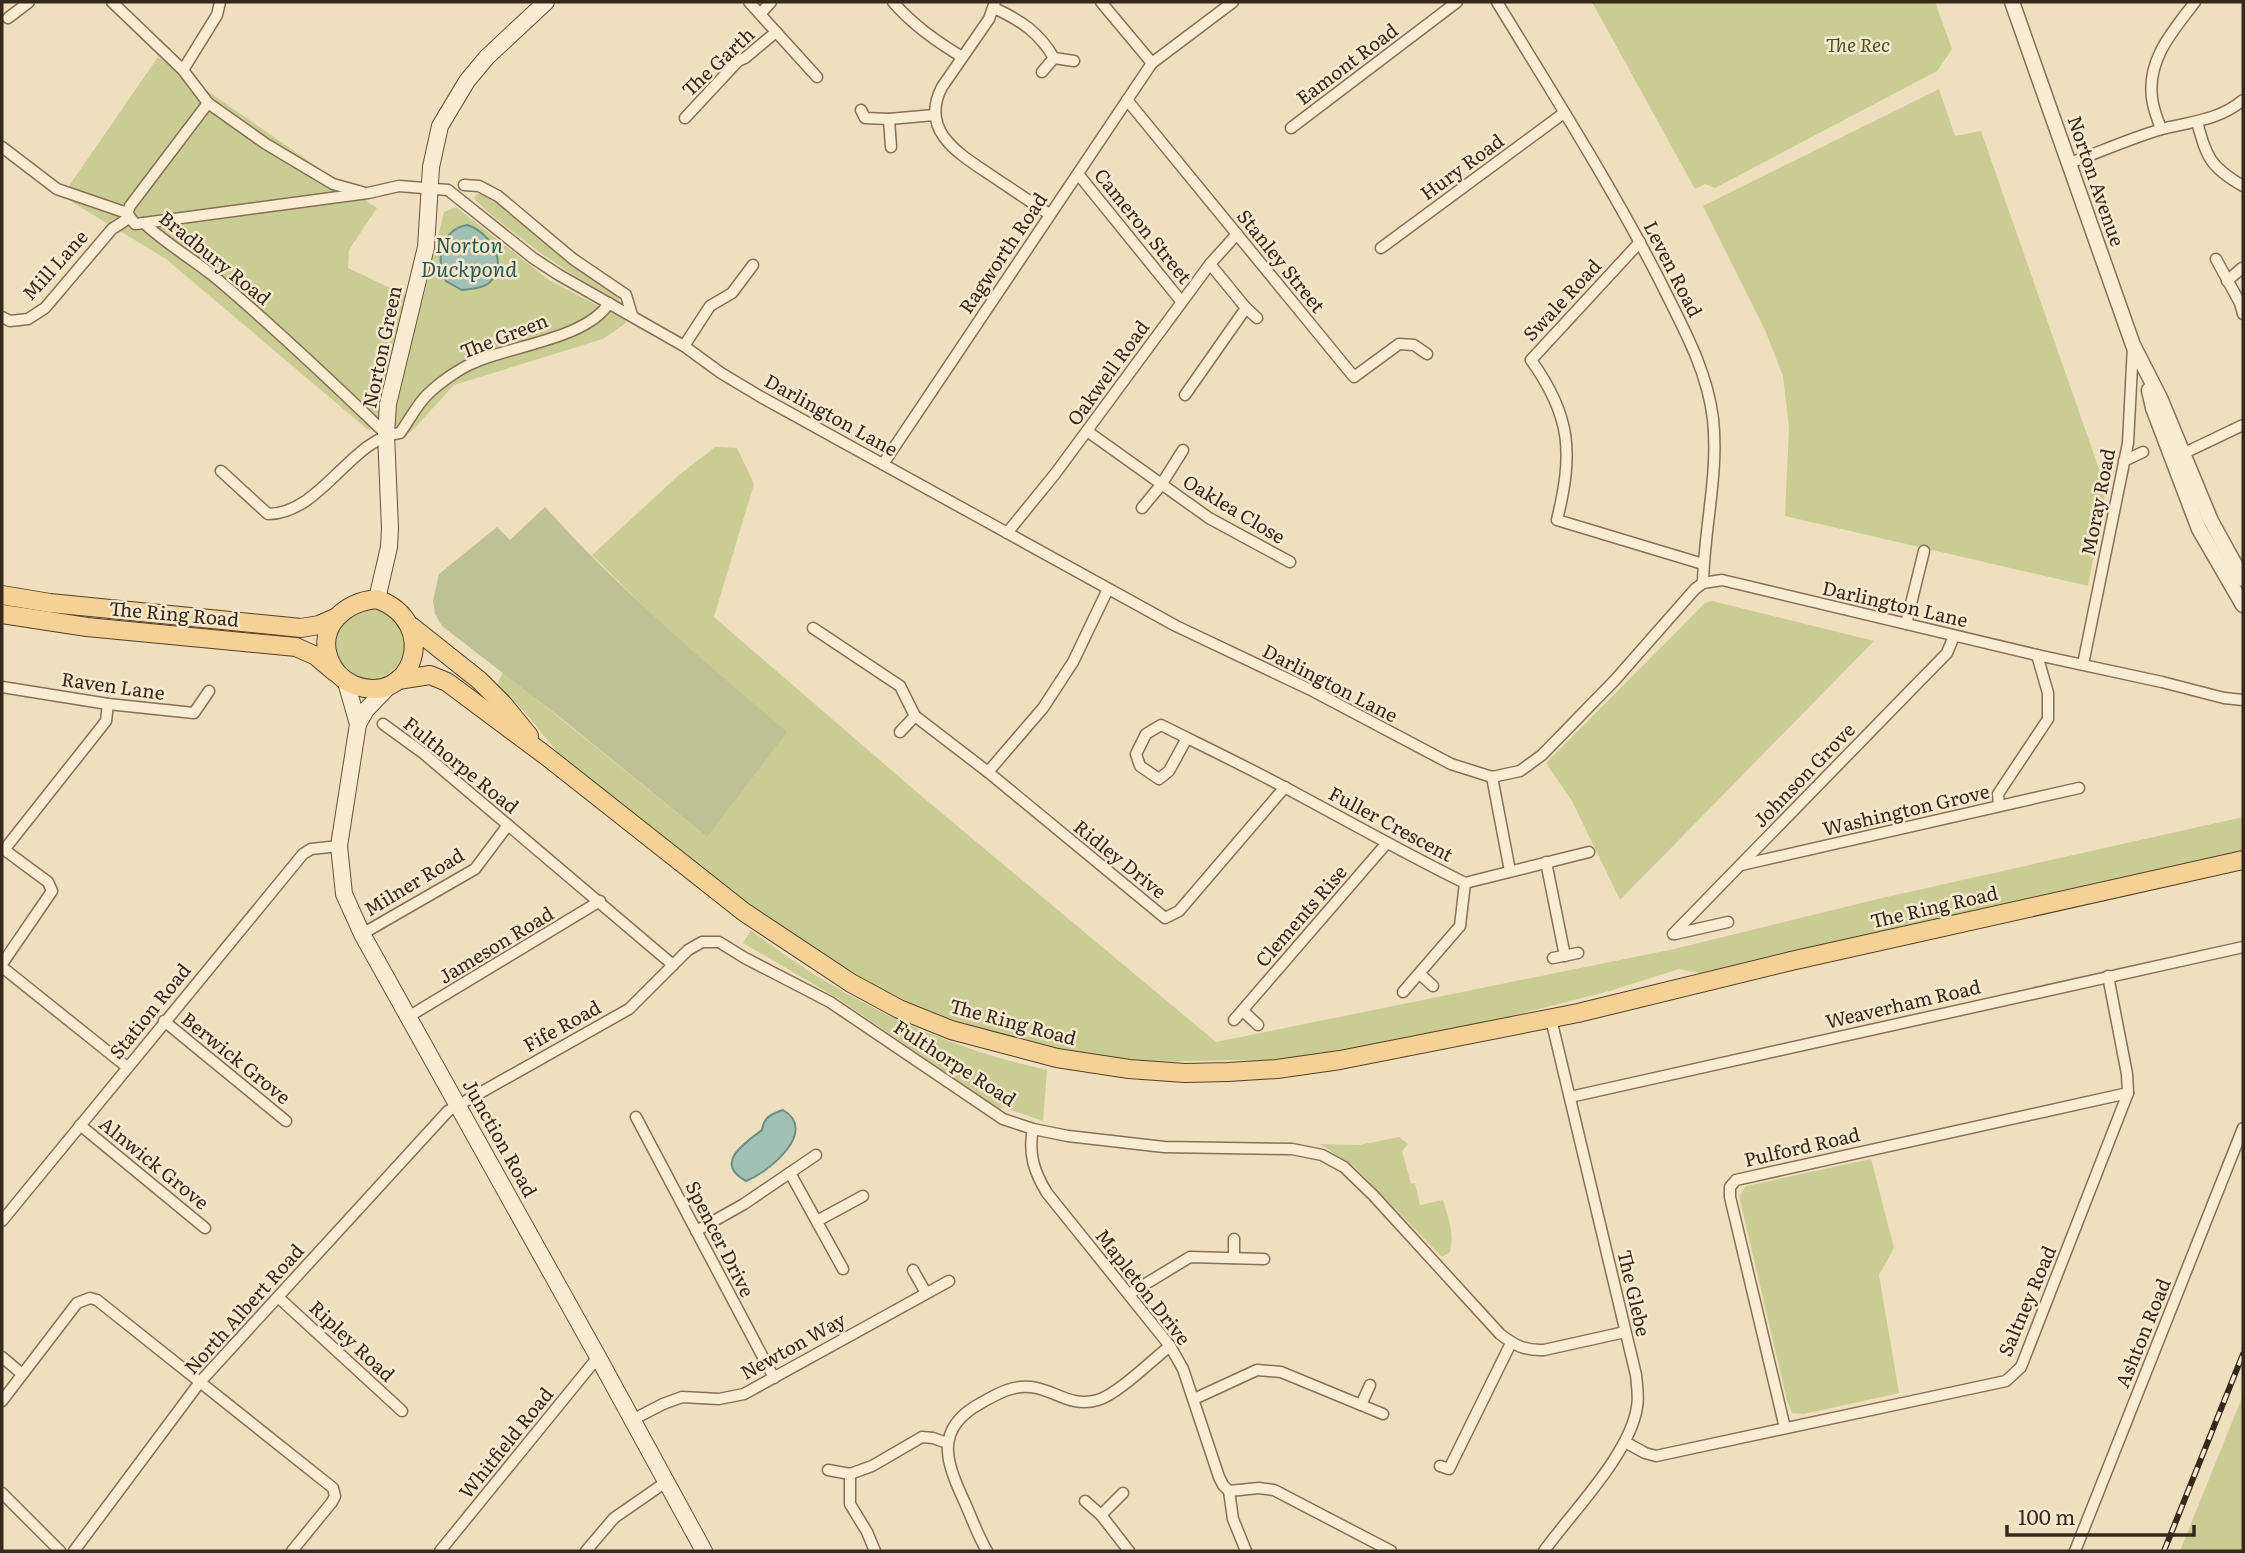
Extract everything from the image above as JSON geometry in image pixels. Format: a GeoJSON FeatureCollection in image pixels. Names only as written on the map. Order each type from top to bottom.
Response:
{"type":"FeatureCollection","features":[{"type":"Feature","properties":{"kind":"main road","name":"Norton Green"},"geometry":{"type":"LineString","coordinates":[[377,599],[389,547],[386,434],[388,404],[426,247],[429,189],[440,126],[467,81],[486,57],[545,2]]}},
{"type":"Feature","properties":{"kind":"main road","name":"The Ring Road"},"geometry":{"type":"LineString","coordinates":[[2,595],[50,603],[300,628],[319,625],[334,618]]}},
{"type":"Feature","properties":{"kind":"main road"},"geometry":{"type":"LineString","coordinates":[[377,599],[392,604],[411,626],[414,654],[410,668],[394,683],[373,689],[340,677],[328,657],[327,644],[334,618],[345,608],[362,600],[377,599]]}},
{"type":"Feature","properties":{"kind":"main road","name":"The Ring Road"},"geometry":{"type":"LineString","coordinates":[[2,614],[87,627],[296,647],[316,656],[340,677]]}},
{"type":"Feature","properties":{"kind":"main road","name":"The Ring Road"},"geometry":{"type":"LineString","coordinates":[[411,626],[479,680],[503,704],[545,755]]}},
{"type":"Feature","properties":{"kind":"main road","name":"The Ring Road"},"geometry":{"type":"LineString","coordinates":[[394,683],[430,675],[447,682],[545,755],[744,912],[851,984],[899,1009],[951,1030],[1057,1058],[1129,1069],[1185,1073],[1228,1072],[1277,1069],[1340,1060],[1551,1019],[1791,961],[2243,860]]}},
{"type":"Feature","properties":{"kind":"main road","name":"Junction Road"},"geometry":{"type":"LineString","coordinates":[[340,677],[358,724]]}},
{"type":"Feature","properties":{"kind":"main road","name":"Junction Road"},"geometry":{"type":"LineString","coordinates":[[394,683],[366,710],[358,724],[339,846],[344,894],[362,934],[704,1551]]}},
{"type":"Feature","properties":{"kind":"street"},"geometry":{"type":"LineString","coordinates":[[8,18],[29,2]]}},
{"type":"Feature","properties":{"kind":"street"},"geometry":{"type":"LineString","coordinates":[[112,2],[183,70],[208,103],[266,144],[333,184],[368,193]]}},
{"type":"Feature","properties":{"kind":"street"},"geometry":{"type":"LineString","coordinates":[[183,70],[218,15],[220,2]]}},
{"type":"Feature","properties":{"kind":"street"},"geometry":{"type":"LineString","coordinates":[[749,2],[817,77]]}},
{"type":"Feature","properties":{"kind":"street"},"geometry":{"type":"LineString","coordinates":[[760,14],[771,2]]}},
{"type":"Feature","properties":{"kind":"street"},"geometry":{"type":"LineString","coordinates":[[893,2],[928,35],[962,57]]}},
{"type":"Feature","properties":{"kind":"street"},"geometry":{"type":"LineString","coordinates":[[1101,2],[1152,63]]}},
{"type":"Feature","properties":{"kind":"street","name":"Ragworth Road"},"geometry":{"type":"LineString","coordinates":[[883,464],[1152,63],[1233,2]]}},
{"type":"Feature","properties":{"kind":"street","name":"Eamont Road"},"geometry":{"type":"LineString","coordinates":[[1291,128],[1457,2]]}},
{"type":"Feature","properties":{"kind":"street","name":"Leven Road"},"geometry":{"type":"LineString","coordinates":[[1497,2],[1640,242],[1704,376],[1713,420],[1712,495],[1703,583]]}},
{"type":"Feature","properties":{"kind":"street","name":"Norton Avenue"},"geometry":{"type":"LineString","coordinates":[[2012,2],[2133,345],[2160,398],[2199,529],[2243,605]]}},
{"type":"Feature","properties":{"kind":"street"},"geometry":{"type":"LineString","coordinates":[[2161,130],[2151,99],[2152,76],[2159,50],[2194,2]]}},
{"type":"Feature","properties":{"kind":"street"},"geometry":{"type":"LineString","coordinates":[[1049,214],[955,151],[941,134],[934,115],[936,98],[989,19],[994,5],[1019,19],[1046,45],[1054,58],[1074,61]]}},
{"type":"Feature","properties":{"kind":"street","name":"The Garth"},"geometry":{"type":"LineString","coordinates":[[685,118],[738,61],[776,32]]}},
{"type":"Feature","properties":{"kind":"street"},"geometry":{"type":"LineString","coordinates":[[1042,72],[1054,58]]}},
{"type":"Feature","properties":{"kind":"street","name":"Stanley Street"},"geometry":{"type":"LineString","coordinates":[[1126,100],[1354,377],[1399,344],[1413,345],[1428,355]]}},
{"type":"Feature","properties":{"kind":"street"},"geometry":{"type":"LineString","coordinates":[[2070,163],[2161,130],[2225,112],[2243,100]]}},
{"type":"Feature","properties":{"kind":"street","name":"Mill Lane"},"geometry":{"type":"LineString","coordinates":[[2,317],[10,321],[28,319],[45,308],[112,229],[128,216],[130,206],[208,103]]}},
{"type":"Feature","properties":{"kind":"street"},"geometry":{"type":"LineString","coordinates":[[861,110],[865,118],[934,115]]}},
{"type":"Feature","properties":{"kind":"street","name":"Hury Road"},"geometry":{"type":"LineString","coordinates":[[1381,248],[1564,113]]}},
{"type":"Feature","properties":{"kind":"street"},"geometry":{"type":"LineString","coordinates":[[889,119],[891,147]]}},
{"type":"Feature","properties":{"kind":"street"},"geometry":{"type":"LineString","coordinates":[[2197,122],[2205,151],[2220,172],[2243,186]]}},
{"type":"Feature","properties":{"kind":"street","name":"Bradbury Road"},"geometry":{"type":"LineString","coordinates":[[2,147],[57,189],[128,216],[135,224],[144,223],[244,302],[386,434]]}},
{"type":"Feature","properties":{"kind":"street","name":"Cameron Street"},"geometry":{"type":"LineString","coordinates":[[1078,174],[1181,301]]}},
{"type":"Feature","properties":{"kind":"street"},"geometry":{"type":"LineString","coordinates":[[456,194],[473,175]]}},
{"type":"Feature","properties":{"kind":"street"},"geometry":{"type":"LineString","coordinates":[[464,185],[479,186],[498,196],[573,260],[626,295],[632,315]]}},
{"type":"Feature","properties":{"kind":"street","name":"Darlington Lane"},"geometry":{"type":"LineString","coordinates":[[368,193],[399,186],[447,190],[456,194],[533,258],[684,346],[720,373],[751,391],[1176,626],[1313,691],[1451,764],[1492,777]]}},
{"type":"Feature","properties":{"kind":"street"},"geometry":{"type":"LineString","coordinates":[[144,223],[368,193]]}},
{"type":"Feature","properties":{"kind":"street","name":"Oakwell Road"},"geometry":{"type":"LineString","coordinates":[[1007,533],[1055,474],[1181,301],[1237,234]]}},
{"type":"Feature","properties":{"kind":"street","name":"Swale Road"},"geometry":{"type":"LineString","coordinates":[[1640,242],[1531,360],[1544,378],[1559,410],[1568,450],[1565,485],[1557,520],[1703,564]]}},
{"type":"Feature","properties":{"kind":"street"},"geometry":{"type":"LineString","coordinates":[[2216,259],[2240,303],[2243,314]]}},
{"type":"Feature","properties":{"kind":"street"},"geometry":{"type":"LineString","coordinates":[[1210,264],[1257,318]]}},
{"type":"Feature","properties":{"kind":"street"},"geometry":{"type":"LineString","coordinates":[[684,346],[710,306],[732,293],[753,265]]}},
{"type":"Feature","properties":{"kind":"street"},"geometry":{"type":"LineString","coordinates":[[2227,281],[2242,268]]}},
{"type":"Feature","properties":{"kind":"street","name":"The Green"},"geometry":{"type":"LineString","coordinates":[[386,434],[400,433],[428,394],[472,363],[578,327],[602,314],[609,303]]}},
{"type":"Feature","properties":{"kind":"street"},"geometry":{"type":"LineString","coordinates":[[1185,395],[1246,308]]}},
{"type":"Feature","properties":{"kind":"street","name":"Moray Road"},"geometry":{"type":"LineString","coordinates":[[2083,664],[2127,443],[2133,345]]}},
{"type":"Feature","properties":{"kind":"street"},"geometry":{"type":"LineString","coordinates":[[2178,456],[2243,425]]}},
{"type":"Feature","properties":{"kind":"street","name":"Oaklea Close"},"geometry":{"type":"LineString","coordinates":[[1087,431],[1209,518],[1290,562]]}},
{"type":"Feature","properties":{"kind":"street"},"geometry":{"type":"LineString","coordinates":[[221,471],[268,514],[278,514],[292,509],[314,494],[386,434]]}},
{"type":"Feature","properties":{"kind":"street","name":"Oaklea Close"},"geometry":{"type":"LineString","coordinates":[[1142,508],[1161,485],[1183,450]]}},
{"type":"Feature","properties":{"kind":"street"},"geometry":{"type":"LineString","coordinates":[[2123,461],[2143,452]]}},
{"type":"Feature","properties":{"kind":"street","name":"Norton Avenue"},"geometry":{"type":"LineString","coordinates":[[2178,456],[2243,579]]}},
{"type":"Feature","properties":{"kind":"street"},"geometry":{"type":"LineString","coordinates":[[1906,624],[1924,551]]}},
{"type":"Feature","properties":{"kind":"street","name":"Darlington Lane"},"geometry":{"type":"LineString","coordinates":[[1703,583],[1722,580],[1954,636],[2224,698],[2243,700]]}},
{"type":"Feature","properties":{"kind":"street"},"geometry":{"type":"LineString","coordinates":[[1510,871],[1492,777],[1520,771],[1542,755],[1703,583]]}},
{"type":"Feature","properties":{"kind":"street"},"geometry":{"type":"LineString","coordinates":[[988,772],[1043,708],[1073,662],[1108,589]]}},
{"type":"Feature","properties":{"kind":"street","name":"Ridley Drive"},"geometry":{"type":"LineString","coordinates":[[813,628],[900,686],[915,716],[988,772],[1165,918],[1179,911],[1285,787]]}},
{"type":"Feature","properties":{"kind":"street","name":"Johnson Grove"},"geometry":{"type":"LineString","coordinates":[[1728,922],[1673,935],[1947,653],[1954,636]]}},
{"type":"Feature","properties":{"kind":"street"},"geometry":{"type":"LineString","coordinates":[[1999,806],[1998,794],[2048,719],[2048,693],[2037,655]]}},
{"type":"Feature","properties":{"kind":"street","name":"Raven Lane"},"geometry":{"type":"LineString","coordinates":[[2,687],[108,704],[194,713],[209,691]]}},
{"type":"Feature","properties":{"kind":"street"},"geometry":{"type":"LineString","coordinates":[[108,704],[106,721],[3,849],[48,882],[52,891],[2,965],[127,1067]]}},
{"type":"Feature","properties":{"kind":"street"},"geometry":{"type":"LineString","coordinates":[[900,732],[915,716]]}},
{"type":"Feature","properties":{"kind":"street","name":"Fulthorpe Road"},"geometry":{"type":"LineString","coordinates":[[383,724],[423,753],[673,965],[688,950],[702,942],[719,942],[830,1002],[1003,1119],[1068,1136],[1164,1147],[1292,1150],[1322,1155],[1344,1167],[1511,1343]]}},
{"type":"Feature","properties":{"kind":"street","name":"Fuller Crescent"},"geometry":{"type":"LineString","coordinates":[[1187,738],[1169,771],[1159,779],[1140,766],[1136,754],[1146,734],[1161,725],[1187,738],[1285,787],[1386,844],[1465,883],[1589,852]]}},
{"type":"Feature","properties":{"kind":"street","name":"Washington Grove"},"geometry":{"type":"LineString","coordinates":[[1740,866],[2080,788]]}},
{"type":"Feature","properties":{"kind":"street","name":"Milner Road"},"geometry":{"type":"LineString","coordinates":[[362,934],[475,869],[508,825]]}},
{"type":"Feature","properties":{"kind":"street","name":"Clements Rise"},"geometry":{"type":"LineString","coordinates":[[1234,1020],[1386,844]]}},
{"type":"Feature","properties":{"kind":"street","name":"Station Road"},"geometry":{"type":"LineString","coordinates":[[2,1221],[303,854],[311,849],[339,846]]}},
{"type":"Feature","properties":{"kind":"street"},"geometry":{"type":"LineString","coordinates":[[1546,862],[1559,957],[1578,953]]}},
{"type":"Feature","properties":{"kind":"street"},"geometry":{"type":"LineString","coordinates":[[1403,992],[1460,926],[1465,883]]}},
{"type":"Feature","properties":{"kind":"street","name":"Jameson Road"},"geometry":{"type":"LineString","coordinates":[[408,1017],[600,901]]}},
{"type":"Feature","properties":{"kind":"street","name":"Weaverham Road"},"geometry":{"type":"LineString","coordinates":[[1570,1097],[2243,947]]}},
{"type":"Feature","properties":{"kind":"street","name":"Fife Road"},"geometry":{"type":"LineString","coordinates":[[458,1105],[629,1009],[673,965]]}},
{"type":"Feature","properties":{"kind":"street"},"geometry":{"type":"LineString","coordinates":[[1420,974],[1433,986]]}},
{"type":"Feature","properties":{"kind":"street","name":"Saltney Road"},"geometry":{"type":"LineString","coordinates":[[1625,1442],[1656,1456],[2007,1381],[2021,1367],[2128,1093],[2127,1074],[2108,976]]}},
{"type":"Feature","properties":{"kind":"street"},"geometry":{"type":"LineString","coordinates":[[1243,1011],[1258,1025]]}},
{"type":"Feature","properties":{"kind":"street","name":"The Glebe"},"geometry":{"type":"LineString","coordinates":[[1544,1551],[1616,1458],[1625,1442],[1637,1407],[1638,1393],[1551,1019]]}},
{"type":"Feature","properties":{"kind":"street","name":"Berwick Grove"},"geometry":{"type":"LineString","coordinates":[[164,1021],[286,1121]]}},
{"type":"Feature","properties":{"kind":"street","name":"Pulford Road"},"geometry":{"type":"LineString","coordinates":[[1785,1428],[1730,1196],[1730,1187],[1736,1180],[2128,1093]]}},
{"type":"Feature","properties":{"kind":"street","name":"North Albert Road"},"geometry":{"type":"LineString","coordinates":[[74,1551],[200,1382],[448,1111],[458,1105]]}},
{"type":"Feature","properties":{"kind":"street","name":"Spencer Drive"},"geometry":{"type":"LineString","coordinates":[[636,1117],[774,1378]]}},
{"type":"Feature","properties":{"kind":"street","name":"Alnwick Grove"},"geometry":{"type":"LineString","coordinates":[[80,1125],[205,1228]]}},
{"type":"Feature","properties":{"kind":"street","name":"Ashton Road"},"geometry":{"type":"LineString","coordinates":[[2075,1551],[2243,1128]]}},
{"type":"Feature","properties":{"kind":"street","name":"Mapleton Drive"},"geometry":{"type":"LineString","coordinates":[[1033,1129],[1030,1152],[1040,1181],[1170,1346],[1183,1369],[1219,1477],[1229,1491],[1233,1519],[1245,1551]]}},
{"type":"Feature","properties":{"kind":"street"},"geometry":{"type":"LineString","coordinates":[[695,1231],[724,1217],[816,1155]]}},
{"type":"Feature","properties":{"kind":"street"},"geometry":{"type":"LineString","coordinates":[[790,1173],[843,1269]]}},
{"type":"Feature","properties":{"kind":"street"},"geometry":{"type":"LineString","coordinates":[[817,1221],[863,1196]]}},
{"type":"Feature","properties":{"kind":"street"},"geometry":{"type":"LineString","coordinates":[[1234,1239],[1234,1258]]}},
{"type":"Feature","properties":{"kind":"street"},"geometry":{"type":"LineString","coordinates":[[1129,1294],[1190,1257],[1264,1259]]}},
{"type":"Feature","properties":{"kind":"street"},"geometry":{"type":"LineString","coordinates":[[913,1270],[926,1293]]}},
{"type":"Feature","properties":{"kind":"street","name":"Newton Way"},"geometry":{"type":"LineString","coordinates":[[632,1420],[682,1397],[732,1397],[774,1378],[949,1282]]}},
{"type":"Feature","properties":{"kind":"street","name":"Ripley Road"},"geometry":{"type":"LineString","coordinates":[[278,1297],[402,1411]]}},
{"type":"Feature","properties":{"kind":"street"},"geometry":{"type":"LineString","coordinates":[[2,1401],[78,1303],[90,1298],[97,1300],[329,1485],[335,1496],[332,1502],[292,1551]]}},
{"type":"Feature","properties":{"kind":"street"},"geometry":{"type":"LineString","coordinates":[[1440,1466],[1449,1469],[1511,1343],[1531,1350],[1544,1350],[1625,1332]]}},
{"type":"Feature","properties":{"kind":"street"},"geometry":{"type":"LineString","coordinates":[[987,1551],[950,1470],[947,1443],[966,1413],[1004,1390],[1030,1387],[1045,1390],[1067,1401],[1098,1400],[1110,1394],[1170,1346]]}},
{"type":"Feature","properties":{"kind":"street"},"geometry":{"type":"LineString","coordinates":[[2,1357],[22,1374]]}},
{"type":"Feature","properties":{"kind":"street","name":"Whitfield Road"},"geometry":{"type":"LineString","coordinates":[[440,1551],[598,1357]]}},
{"type":"Feature","properties":{"kind":"street"},"geometry":{"type":"LineString","coordinates":[[1194,1399],[1257,1370],[1265,1369],[1281,1372],[1383,1414]]}},
{"type":"Feature","properties":{"kind":"street"},"geometry":{"type":"LineString","coordinates":[[1362,1405],[1370,1385]]}},
{"type":"Feature","properties":{"kind":"street"},"geometry":{"type":"LineString","coordinates":[[828,1470],[850,1474],[872,1466],[922,1437],[947,1443]]}},
{"type":"Feature","properties":{"kind":"street"},"geometry":{"type":"LineString","coordinates":[[850,1474],[850,1504],[875,1551]]}},
{"type":"Feature","properties":{"kind":"street"},"geometry":{"type":"LineString","coordinates":[[586,1551],[614,1518],[666,1482]]}},
{"type":"Feature","properties":{"kind":"street"},"geometry":{"type":"LineString","coordinates":[[1229,1491],[1259,1488],[1274,1490],[1391,1551]]}},
{"type":"Feature","properties":{"kind":"street"},"geometry":{"type":"LineString","coordinates":[[2,1493],[60,1551]]}},
{"type":"Feature","properties":{"kind":"street"},"geometry":{"type":"LineString","coordinates":[[1101,1515],[1123,1493]]}},
{"type":"Feature","properties":{"kind":"street"},"geometry":{"type":"LineString","coordinates":[[1085,1501],[1101,1515],[1129,1551]]}},
{"type":"Feature","properties":{"kind":"green space","name":"The Rec"},"geometry":{"type":"Polygon","coordinates":[[[1592,2],[1935,2],[1952,49],[1937,71],[1715,188],[1705,184],[1695,189],[1592,2]]]}},
{"type":"Feature","properties":{"kind":"green space"},"geometry":{"type":"Polygon","coordinates":[[[158,57],[377,208],[349,250],[348,268],[422,303],[444,212],[456,207],[549,280],[625,320],[626,323],[603,339],[454,385],[411,432],[367,429],[166,259],[62,196],[158,57]]]}},
{"type":"Feature","properties":{"kind":"green space"},"geometry":{"type":"Polygon","coordinates":[[[1939,89],[1955,136],[1981,131],[2106,489],[2088,586],[1785,516],[1789,428],[1783,376],[1765,330],[1703,206],[1939,89]]]}},
{"type":"Feature","properties":{"kind":"green space"},"geometry":{"type":"Polygon","coordinates":[[[477,194],[494,199],[612,291],[619,301],[581,280],[529,244],[478,203],[474,198],[477,194]]]}},
{"type":"Feature","properties":{"kind":"green space"},"geometry":{"type":"Polygon","coordinates":[[[715,447],[737,448],[754,484],[714,617],[919,794],[1216,1042],[1674,949],[1882,898],[2243,817],[2243,854],[1705,974],[1679,969],[1613,990],[1456,1030],[1300,1059],[1147,1062],[1047,1047],[929,1013],[816,951],[716,881],[564,760],[522,709],[497,685],[503,672],[707,837],[670,633],[592,555],[679,475],[715,447]]]}},
{"type":"Feature","properties":{"kind":"green space"},"geometry":{"type":"Polygon","coordinates":[[[545,507],[632,596],[787,732],[707,837],[561,718],[442,626],[435,614],[433,601],[439,574],[497,527],[510,540],[545,507]]]}},
{"type":"Feature","properties":{"kind":"green space"},"geometry":{"type":"Polygon","coordinates":[[[1712,601],[1874,641],[1620,900],[1572,801],[1546,763],[1705,603],[1712,601]]]}},
{"type":"Feature","properties":{"kind":"green space"},"geometry":{"type":"Polygon","coordinates":[[[370,609],[395,619],[405,644],[395,669],[370,679],[345,669],[335,644],[345,619],[370,609]]]}},
{"type":"Feature","properties":{"kind":"green space"},"geometry":{"type":"Polygon","coordinates":[[[751,930],[829,984],[886,1014],[974,1050],[1047,1070],[1043,1121],[1002,1107],[1000,1110],[839,999],[743,943],[751,930]]]}},
{"type":"Feature","properties":{"kind":"green space"},"geometry":{"type":"Polygon","coordinates":[[[1399,1137],[1408,1144],[1402,1151],[1411,1184],[1415,1183],[1420,1205],[1443,1200],[1452,1239],[1450,1252],[1442,1257],[1355,1167],[1320,1144],[1359,1145],[1399,1137]]]}},
{"type":"Feature","properties":{"kind":"green space"},"geometry":{"type":"Polygon","coordinates":[[[1871,1159],[1894,1248],[1879,1275],[1899,1393],[1804,1414],[1792,1413],[1739,1196],[1746,1186],[1871,1159]]]}},
{"type":"Feature","properties":{"kind":"green space"},"geometry":{"type":"Polygon","coordinates":[[[2243,1395],[2243,1551],[2180,1551],[2243,1395]]]}},
{"type":"Feature","properties":{"kind":"water","name":"Norton Duckpond"},"geometry":{"type":"Polygon","coordinates":[[[467,225],[490,241],[495,250],[498,267],[486,285],[462,290],[446,281],[441,255],[451,233],[467,225]]]}},
{"type":"Feature","properties":{"kind":"water"},"geometry":{"type":"Polygon","coordinates":[[[783,1110],[793,1119],[796,1129],[793,1139],[787,1150],[767,1169],[746,1181],[732,1167],[735,1154],[762,1130],[769,1117],[783,1110]]]}},
{"type":"Feature","properties":{"kind":"railway"},"geometry":{"type":"LineString","coordinates":[[2164,1551],[2243,1354]]}}]}
